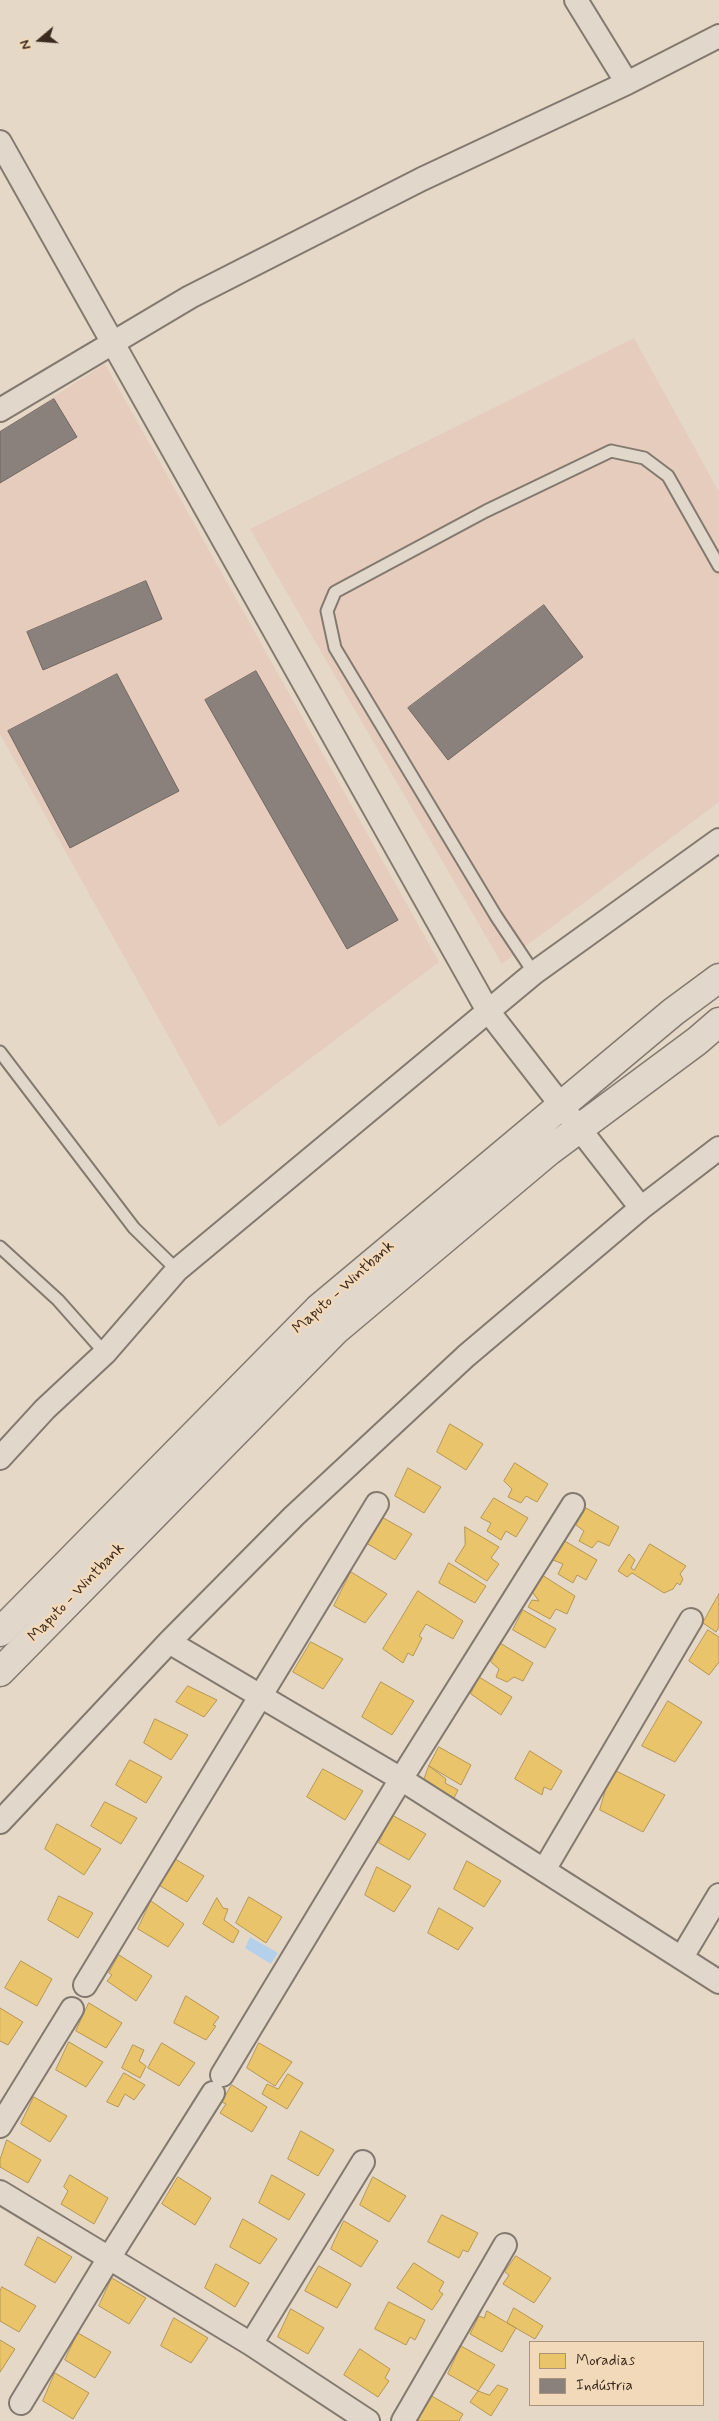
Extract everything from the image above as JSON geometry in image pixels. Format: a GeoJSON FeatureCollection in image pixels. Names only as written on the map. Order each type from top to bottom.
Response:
{"type":"FeatureCollection","features":[{"type":"Feature","properties":{"kind":"highway","name":"Maputo - Wintbank"},"geometry":{"type":"LineString","coordinates":[[0,1632],[318,1309],[672,1012],[719,978]]}},
{"type":"Feature","properties":{"kind":"highway","name":"Maputo - Wintbank"},"geometry":{"type":"LineString","coordinates":[[0,1672],[336,1330],[579,1127],[697,1041],[719,1022]]}},
{"type":"Feature","properties":{"kind":"street"},"geometry":{"type":"LineString","coordinates":[[576,0],[627,83]]}},
{"type":"Feature","properties":{"kind":"street"},"geometry":{"type":"LineString","coordinates":[[0,410],[111,342],[190,297],[422,179],[627,83],[719,36]]}},
{"type":"Feature","properties":{"kind":"street"},"geometry":{"type":"LineString","coordinates":[[0,142],[488,1011],[641,1208]]}},
{"type":"Feature","properties":{"kind":"street"},"geometry":{"type":"LineString","coordinates":[[0,1458],[45,1409],[105,1353],[177,1270],[534,973],[719,840]]}},
{"type":"Feature","properties":{"kind":"street"},"geometry":{"type":"LineString","coordinates":[[0,1822],[169,1642],[294,1516],[458,1363],[641,1208],[719,1148]]}},
{"type":"Feature","properties":{"kind":"street"},"geometry":{"type":"LineString","coordinates":[[85,1985],[377,1504]]}},
{"type":"Feature","properties":{"kind":"street"},"geometry":{"type":"LineString","coordinates":[[21,2403],[218,2084],[401,1779],[573,1505]]}},
{"type":"Feature","properties":{"kind":"street"},"geometry":{"type":"LineString","coordinates":[[544,1870],[691,1620]]}},
{"type":"Feature","properties":{"kind":"street"},"geometry":{"type":"LineString","coordinates":[[169,1642],[401,1779],[719,1982]]}},
{"type":"Feature","properties":{"kind":"street"},"geometry":{"type":"LineString","coordinates":[[682,1957],[719,1895]]}},
{"type":"Feature","properties":{"kind":"street"},"geometry":{"type":"LineString","coordinates":[[0,2126],[72,2009]]}},
{"type":"Feature","properties":{"kind":"street"},"geometry":{"type":"LineString","coordinates":[[251,2344],[363,2162]]}},
{"type":"Feature","properties":{"kind":"street"},"geometry":{"type":"LineString","coordinates":[[0,2192],[251,2344],[368,2421]]}},
{"type":"Feature","properties":{"kind":"street"},"geometry":{"type":"LineString","coordinates":[[403,2421],[505,2245]]}},
{"type":"Feature","properties":{"kind":"lane"},"geometry":{"type":"LineString","coordinates":[[534,973],[496,916],[335,648],[327,611],[335,592],[486,511],[611,452],[644,458],[668,476],[719,566]]}},
{"type":"Feature","properties":{"kind":"lane"},"geometry":{"type":"LineString","coordinates":[[0,1052],[134,1228],[177,1270]]}},
{"type":"Feature","properties":{"kind":"lane"},"geometry":{"type":"LineString","coordinates":[[0,1247],[58,1300],[105,1353]]}},
{"type":"Feature","properties":{"kind":"shaded area"},"geometry":{"type":"Polygon","coordinates":[[[634,338],[719,492],[719,802],[502,964],[250,529],[634,338]]]}},
{"type":"Feature","properties":{"kind":"shaded area"},"geometry":{"type":"Polygon","coordinates":[[[105,364],[439,962],[219,1127],[0,734],[0,431],[105,364]]]}},
{"type":"Feature","properties":{"kind":"water"},"geometry":{"type":"Polygon","coordinates":[[[250,1937],[278,1953],[271,1964],[245,1948],[250,1937]]]}},
{"type":"Feature","properties":{"kind":"building: Moradias"},"geometry":{"type":"Polygon","coordinates":[[[450,1424],[483,1444],[466,1470],[437,1452],[450,1424]]]}},
{"type":"Feature","properties":{"kind":"building: Moradias"},"geometry":{"type":"Polygon","coordinates":[[[515,1463],[548,1484],[537,1502],[526,1496],[521,1503],[508,1497],[512,1489],[504,1481],[515,1463]]]}},
{"type":"Feature","properties":{"kind":"building: Moradias"},"geometry":{"type":"Polygon","coordinates":[[[408,1468],[441,1487],[424,1513],[395,1496],[408,1468]]]}},
{"type":"Feature","properties":{"kind":"building: Moradias"},"geometry":{"type":"Polygon","coordinates":[[[494,1498],[528,1518],[516,1537],[506,1531],[501,1540],[487,1531],[491,1523],[481,1518],[494,1498]]]}},
{"type":"Feature","properties":{"kind":"building: Moradias"},"geometry":{"type":"Polygon","coordinates":[[[586,1508],[619,1527],[609,1546],[598,1541],[592,1548],[579,1541],[584,1531],[576,1525],[586,1508]]]}},
{"type":"Feature","properties":{"kind":"building: Moradias"},"geometry":{"type":"Polygon","coordinates":[[[378,1515],[412,1534],[395,1560],[366,1543],[378,1515]]]}},
{"type":"Feature","properties":{"kind":"building: Moradias"},"geometry":{"type":"Polygon","coordinates":[[[465,1527],[499,1547],[491,1558],[499,1564],[487,1581],[455,1561],[465,1545],[465,1527]]]}},
{"type":"Feature","properties":{"kind":"building: Moradias"},"geometry":{"type":"Polygon","coordinates":[[[563,1540],[597,1560],[586,1580],[577,1575],[573,1583],[558,1574],[563,1564],[553,1560],[563,1540]]]}},
{"type":"Feature","properties":{"kind":"building: Moradias"},"geometry":{"type":"Polygon","coordinates":[[[650,1544],[686,1566],[680,1574],[683,1579],[680,1585],[677,1583],[673,1589],[664,1593],[632,1573],[627,1577],[618,1571],[629,1554],[635,1560],[631,1568],[634,1570],[650,1544]]]}},
{"type":"Feature","properties":{"kind":"building: Moradias"},"geometry":{"type":"Polygon","coordinates":[[[449,1563],[486,1586],[475,1603],[439,1583],[449,1563]]]}},
{"type":"Feature","properties":{"kind":"building: Moradias"},"geometry":{"type":"Polygon","coordinates":[[[351,1572],[387,1594],[365,1623],[334,1606],[351,1572]]]}},
{"type":"Feature","properties":{"kind":"building: Moradias"},"geometry":{"type":"Polygon","coordinates":[[[542,1575],[575,1596],[567,1614],[556,1609],[550,1619],[528,1607],[532,1600],[539,1601],[533,1593],[542,1575]]]}},
{"type":"Feature","properties":{"kind":"building: Moradias"},"geometry":{"type":"Polygon","coordinates":[[[418,1591],[463,1621],[453,1639],[426,1624],[419,1636],[422,1638],[413,1656],[408,1653],[403,1663],[383,1649],[418,1591]]]}},
{"type":"Feature","properties":{"kind":"building: Moradias"},"geometry":{"type":"Polygon","coordinates":[[[719,1594],[719,1627],[716,1632],[703,1623],[719,1594]]]}},
{"type":"Feature","properties":{"kind":"building: Moradias"},"geometry":{"type":"Polygon","coordinates":[[[523,1610],[556,1629],[545,1648],[513,1630],[523,1610]]]}},
{"type":"Feature","properties":{"kind":"building: Moradias"},"geometry":{"type":"Polygon","coordinates":[[[708,1630],[719,1637],[719,1662],[709,1675],[689,1661],[708,1630]]]}},
{"type":"Feature","properties":{"kind":"building: Moradias"},"geometry":{"type":"Polygon","coordinates":[[[311,1642],[343,1659],[323,1689],[293,1672],[311,1642]]]}},
{"type":"Feature","properties":{"kind":"building: Moradias"},"geometry":{"type":"Polygon","coordinates":[[[500,1643],[533,1663],[523,1681],[514,1677],[507,1682],[496,1677],[499,1669],[491,1662],[500,1643]]]}},
{"type":"Feature","properties":{"kind":"building: Moradias"},"geometry":{"type":"Polygon","coordinates":[[[479,1677],[512,1697],[501,1715],[471,1694],[479,1677]]]}},
{"type":"Feature","properties":{"kind":"building: Moradias"},"geometry":{"type":"Polygon","coordinates":[[[381,1682],[414,1701],[392,1735],[362,1717],[381,1682]]]}},
{"type":"Feature","properties":{"kind":"building: Moradias"},"geometry":{"type":"Polygon","coordinates":[[[188,1686],[217,1700],[204,1717],[176,1702],[188,1686]]]}},
{"type":"Feature","properties":{"kind":"building: Moradias"},"geometry":{"type":"Polygon","coordinates":[[[668,1701],[702,1722],[675,1762],[642,1746],[668,1701]]]}},
{"type":"Feature","properties":{"kind":"building: Moradias"},"geometry":{"type":"Polygon","coordinates":[[[155,1719],[188,1735],[171,1760],[144,1743],[155,1719]]]}},
{"type":"Feature","properties":{"kind":"building: Moradias"},"geometry":{"type":"Polygon","coordinates":[[[439,1747],[471,1765],[461,1785],[429,1766],[439,1747]]]}},
{"type":"Feature","properties":{"kind":"building: Moradias"},"geometry":{"type":"Polygon","coordinates":[[[530,1751],[562,1771],[551,1790],[544,1787],[542,1795],[515,1779],[530,1751]]]}},
{"type":"Feature","properties":{"kind":"building: Moradias"},"geometry":{"type":"Polygon","coordinates":[[[130,1760],[162,1777],[146,1803],[116,1785],[130,1760]]]}},
{"type":"Feature","properties":{"kind":"building: Moradias"},"geometry":{"type":"Polygon","coordinates":[[[429,1766],[446,1779],[445,1783],[458,1790],[454,1798],[424,1780],[429,1766]]]}},
{"type":"Feature","properties":{"kind":"building: Moradias"},"geometry":{"type":"Polygon","coordinates":[[[323,1769],[363,1791],[345,1820],[307,1797],[323,1769]]]}},
{"type":"Feature","properties":{"kind":"building: Moradias"},"geometry":{"type":"Polygon","coordinates":[[[612,1769],[665,1795],[643,1832],[600,1810],[612,1769]]]}},
{"type":"Feature","properties":{"kind":"building: Moradias"},"geometry":{"type":"Polygon","coordinates":[[[105,1802],[137,1818],[121,1844],[91,1826],[105,1802]]]}},
{"type":"Feature","properties":{"kind":"building: Moradias"},"geometry":{"type":"Polygon","coordinates":[[[392,1815],[426,1834],[409,1860],[379,1843],[392,1815]]]}},
{"type":"Feature","properties":{"kind":"building: Moradias"},"geometry":{"type":"Polygon","coordinates":[[[57,1824],[101,1849],[84,1875],[45,1849],[57,1824]]]}},
{"type":"Feature","properties":{"kind":"building: Moradias"},"geometry":{"type":"Polygon","coordinates":[[[170,1856],[204,1876],[187,1902],[157,1884],[170,1856]]]}},
{"type":"Feature","properties":{"kind":"building: Moradias"},"geometry":{"type":"Polygon","coordinates":[[[467,1861],[501,1881],[484,1907],[454,1889],[467,1861]]]}},
{"type":"Feature","properties":{"kind":"building: Moradias"},"geometry":{"type":"Polygon","coordinates":[[[377,1867],[411,1886],[394,1912],[365,1895],[377,1867]]]}},
{"type":"Feature","properties":{"kind":"building: Moradias"},"geometry":{"type":"Polygon","coordinates":[[[59,1896],[93,1913],[78,1938],[48,1920],[59,1896]]]}},
{"type":"Feature","properties":{"kind":"building: Moradias"},"geometry":{"type":"Polygon","coordinates":[[[249,1897],[282,1917],[266,1943],[236,1923],[249,1897]]]}},
{"type":"Feature","properties":{"kind":"building: Moradias"},"geometry":{"type":"Polygon","coordinates":[[[217,1898],[223,1908],[228,1909],[224,1920],[239,1931],[233,1943],[203,1924],[217,1898]]]}},
{"type":"Feature","properties":{"kind":"building: Moradias"},"geometry":{"type":"Polygon","coordinates":[[[151,1901],[184,1924],[168,1947],[138,1929],[151,1901]]]}},
{"type":"Feature","properties":{"kind":"building: Moradias"},"geometry":{"type":"Polygon","coordinates":[[[439,1908],[473,1928],[458,1950],[428,1933],[439,1908]]]}},
{"type":"Feature","properties":{"kind":"building: Moradias"},"geometry":{"type":"Polygon","coordinates":[[[119,1955],[152,1976],[136,2001],[107,1981],[112,1975],[109,1973],[119,1955]]]}},
{"type":"Feature","properties":{"kind":"building: Moradias"},"geometry":{"type":"Polygon","coordinates":[[[21,1961],[52,1979],[37,2006],[5,1988],[21,1961]]]}},
{"type":"Feature","properties":{"kind":"building: Moradias"},"geometry":{"type":"Polygon","coordinates":[[[186,1996],[219,2017],[213,2025],[216,2026],[206,2040],[174,2023],[186,1996]]]}},
{"type":"Feature","properties":{"kind":"building: Moradias"},"geometry":{"type":"Polygon","coordinates":[[[89,2003],[122,2023],[106,2048],[76,2031],[89,2003]]]}},
{"type":"Feature","properties":{"kind":"building: Moradias"},"geometry":{"type":"Polygon","coordinates":[[[0,2008],[23,2022],[8,2045],[0,2041],[0,2008]]]}},
{"type":"Feature","properties":{"kind":"building: Moradias"},"geometry":{"type":"Polygon","coordinates":[[[69,2042],[103,2062],[86,2087],[56,2070],[69,2042]]]}},
{"type":"Feature","properties":{"kind":"building: Moradias"},"geometry":{"type":"Polygon","coordinates":[[[162,2043],[195,2063],[179,2086],[148,2068],[162,2043]]]}},
{"type":"Feature","properties":{"kind":"building: Moradias"},"geometry":{"type":"Polygon","coordinates":[[[259,2043],[292,2062],[275,2086],[247,2068],[259,2043]]]}},
{"type":"Feature","properties":{"kind":"building: Moradias"},"geometry":{"type":"Polygon","coordinates":[[[133,2045],[144,2050],[139,2061],[146,2066],[140,2078],[122,2068],[133,2045]]]}},
{"type":"Feature","properties":{"kind":"building: Moradias"},"geometry":{"type":"Polygon","coordinates":[[[124,2073],[145,2085],[134,2100],[125,2094],[118,2107],[107,2102],[124,2073]]]}},
{"type":"Feature","properties":{"kind":"building: Moradias"},"geometry":{"type":"Polygon","coordinates":[[[288,2074],[303,2083],[287,2109],[262,2094],[267,2084],[278,2089],[288,2074]]]}},
{"type":"Feature","properties":{"kind":"building: Moradias"},"geometry":{"type":"Polygon","coordinates":[[[232,2085],[267,2107],[252,2132],[220,2113],[226,2104],[222,2102],[232,2085]]]}},
{"type":"Feature","properties":{"kind":"building: Moradias"},"geometry":{"type":"Polygon","coordinates":[[[34,2097],[67,2116],[50,2142],[21,2124],[34,2097]]]}},
{"type":"Feature","properties":{"kind":"building: Moradias"},"geometry":{"type":"Polygon","coordinates":[[[301,2131],[334,2150],[318,2176],[288,2159],[301,2131]]]}},
{"type":"Feature","properties":{"kind":"building: Moradias"},"geometry":{"type":"Polygon","coordinates":[[[7,2140],[41,2160],[28,2183],[0,2167],[0,2160],[7,2140]]]}},
{"type":"Feature","properties":{"kind":"building: Moradias"},"geometry":{"type":"Polygon","coordinates":[[[70,2175],[108,2198],[94,2224],[61,2204],[68,2191],[64,2187],[70,2175]]]}},
{"type":"Feature","properties":{"kind":"building: Moradias"},"geometry":{"type":"Polygon","coordinates":[[[272,2175],[305,2194],[289,2220],[259,2203],[272,2175]]]}},
{"type":"Feature","properties":{"kind":"building: Moradias"},"geometry":{"type":"Polygon","coordinates":[[[178,2177],[211,2198],[195,2225],[162,2204],[178,2177]]]}},
{"type":"Feature","properties":{"kind":"building: Moradias"},"geometry":{"type":"Polygon","coordinates":[[[373,2177],[406,2196],[389,2222],[360,2205],[373,2177]]]}},
{"type":"Feature","properties":{"kind":"building: Moradias"},"geometry":{"type":"Polygon","coordinates":[[[442,2215],[478,2233],[468,2252],[463,2250],[459,2258],[428,2242],[442,2215]]]}},
{"type":"Feature","properties":{"kind":"building: Moradias"},"geometry":{"type":"Polygon","coordinates":[[[243,2219],[277,2239],[260,2264],[230,2247],[243,2219]]]}},
{"type":"Feature","properties":{"kind":"building: Moradias"},"geometry":{"type":"Polygon","coordinates":[[[344,2221],[378,2241],[361,2267],[331,2249],[344,2221]]]}},
{"type":"Feature","properties":{"kind":"building: Moradias"},"geometry":{"type":"Polygon","coordinates":[[[38,2237],[72,2257],[55,2283],[25,2265],[38,2237]]]}},
{"type":"Feature","properties":{"kind":"building: Moradias"},"geometry":{"type":"Polygon","coordinates":[[[516,2256],[551,2278],[534,2303],[503,2284],[509,2275],[505,2272],[516,2256]]]}},
{"type":"Feature","properties":{"kind":"building: Moradias"},"geometry":{"type":"Polygon","coordinates":[[[414,2263],[444,2282],[439,2291],[443,2294],[432,2310],[397,2288],[414,2263]]]}},
{"type":"Feature","properties":{"kind":"building: Moradias"},"geometry":{"type":"Polygon","coordinates":[[[216,2264],[249,2283],[235,2307],[205,2288],[216,2264]]]}},
{"type":"Feature","properties":{"kind":"building: Moradias"},"geometry":{"type":"Polygon","coordinates":[[[319,2266],[351,2284],[337,2308],[305,2291],[319,2266]]]}},
{"type":"Feature","properties":{"kind":"building: Moradias"},"geometry":{"type":"Polygon","coordinates":[[[112,2278],[146,2298],[129,2324],[99,2306],[112,2278]]]}},
{"type":"Feature","properties":{"kind":"building: Moradias"},"geometry":{"type":"Polygon","coordinates":[[[2,2287],[36,2306],[19,2332],[0,2321],[0,2292],[2,2287]]]}},
{"type":"Feature","properties":{"kind":"building: Moradias"},"geometry":{"type":"Polygon","coordinates":[[[389,2302],[425,2320],[415,2340],[410,2337],[406,2345],[375,2329],[389,2302]]]}},
{"type":"Feature","properties":{"kind":"building: Moradias"},"geometry":{"type":"Polygon","coordinates":[[[514,2308],[543,2326],[535,2339],[507,2323],[514,2308]]]}},
{"type":"Feature","properties":{"kind":"building: Moradias"},"geometry":{"type":"Polygon","coordinates":[[[291,2309],[324,2328],[308,2354],[278,2337],[291,2309]]]}},
{"type":"Feature","properties":{"kind":"building: Moradias"},"geometry":{"type":"Polygon","coordinates":[[[487,2311],[516,2328],[502,2352],[470,2334],[479,2316],[484,2318],[487,2311]]]}},
{"type":"Feature","properties":{"kind":"building: Moradias"},"geometry":{"type":"Polygon","coordinates":[[[174,2318],[208,2338],[191,2363],[161,2346],[174,2318]]]}},
{"type":"Feature","properties":{"kind":"building: Moradias"},"geometry":{"type":"Polygon","coordinates":[[[78,2333],[111,2352],[95,2378],[65,2360],[78,2333]]]}},
{"type":"Feature","properties":{"kind":"building: Moradias"},"geometry":{"type":"Polygon","coordinates":[[[0,2340],[15,2349],[0,2372],[0,2340]]]}},
{"type":"Feature","properties":{"kind":"building: Moradias"},"geometry":{"type":"Polygon","coordinates":[[[461,2346],[495,2365],[478,2391],[448,2374],[461,2346]]]}},
{"type":"Feature","properties":{"kind":"building: Moradias"},"geometry":{"type":"Polygon","coordinates":[[[360,2349],[390,2369],[385,2378],[389,2381],[378,2397],[344,2375],[360,2349]]]}},
{"type":"Feature","properties":{"kind":"building: Moradias"},"geometry":{"type":"Polygon","coordinates":[[[55,2373],[89,2393],[73,2419],[43,2401],[55,2373]]]}},
{"type":"Feature","properties":{"kind":"building: Moradias"},"geometry":{"type":"Polygon","coordinates":[[[498,2385],[508,2389],[491,2416],[470,2402],[478,2391],[489,2395],[498,2385]]]}},
{"type":"Feature","properties":{"kind":"building: Moradias"},"geometry":{"type":"Polygon","coordinates":[[[430,2395],[463,2414],[459,2421],[418,2421],[430,2395]]]}},
{"type":"Feature","properties":{"kind":"building: Indústria"},"geometry":{"type":"Polygon","coordinates":[[[54,399],[77,437],[0,483],[0,432],[54,399]]]}},
{"type":"Feature","properties":{"kind":"building: Indústria"},"geometry":{"type":"Polygon","coordinates":[[[146,581],[162,619],[43,670],[27,632],[146,581]]]}},
{"type":"Feature","properties":{"kind":"building: Indústria"},"geometry":{"type":"Polygon","coordinates":[[[544,605],[583,657],[448,760],[408,708],[544,605]]]}},
{"type":"Feature","properties":{"kind":"building: Indústria"},"geometry":{"type":"Polygon","coordinates":[[[256,671],[398,920],[347,949],[205,700],[256,671]]]}},
{"type":"Feature","properties":{"kind":"building: Indústria"},"geometry":{"type":"Polygon","coordinates":[[[117,674],[179,791],[70,848],[8,731],[117,674]]]}}]}
